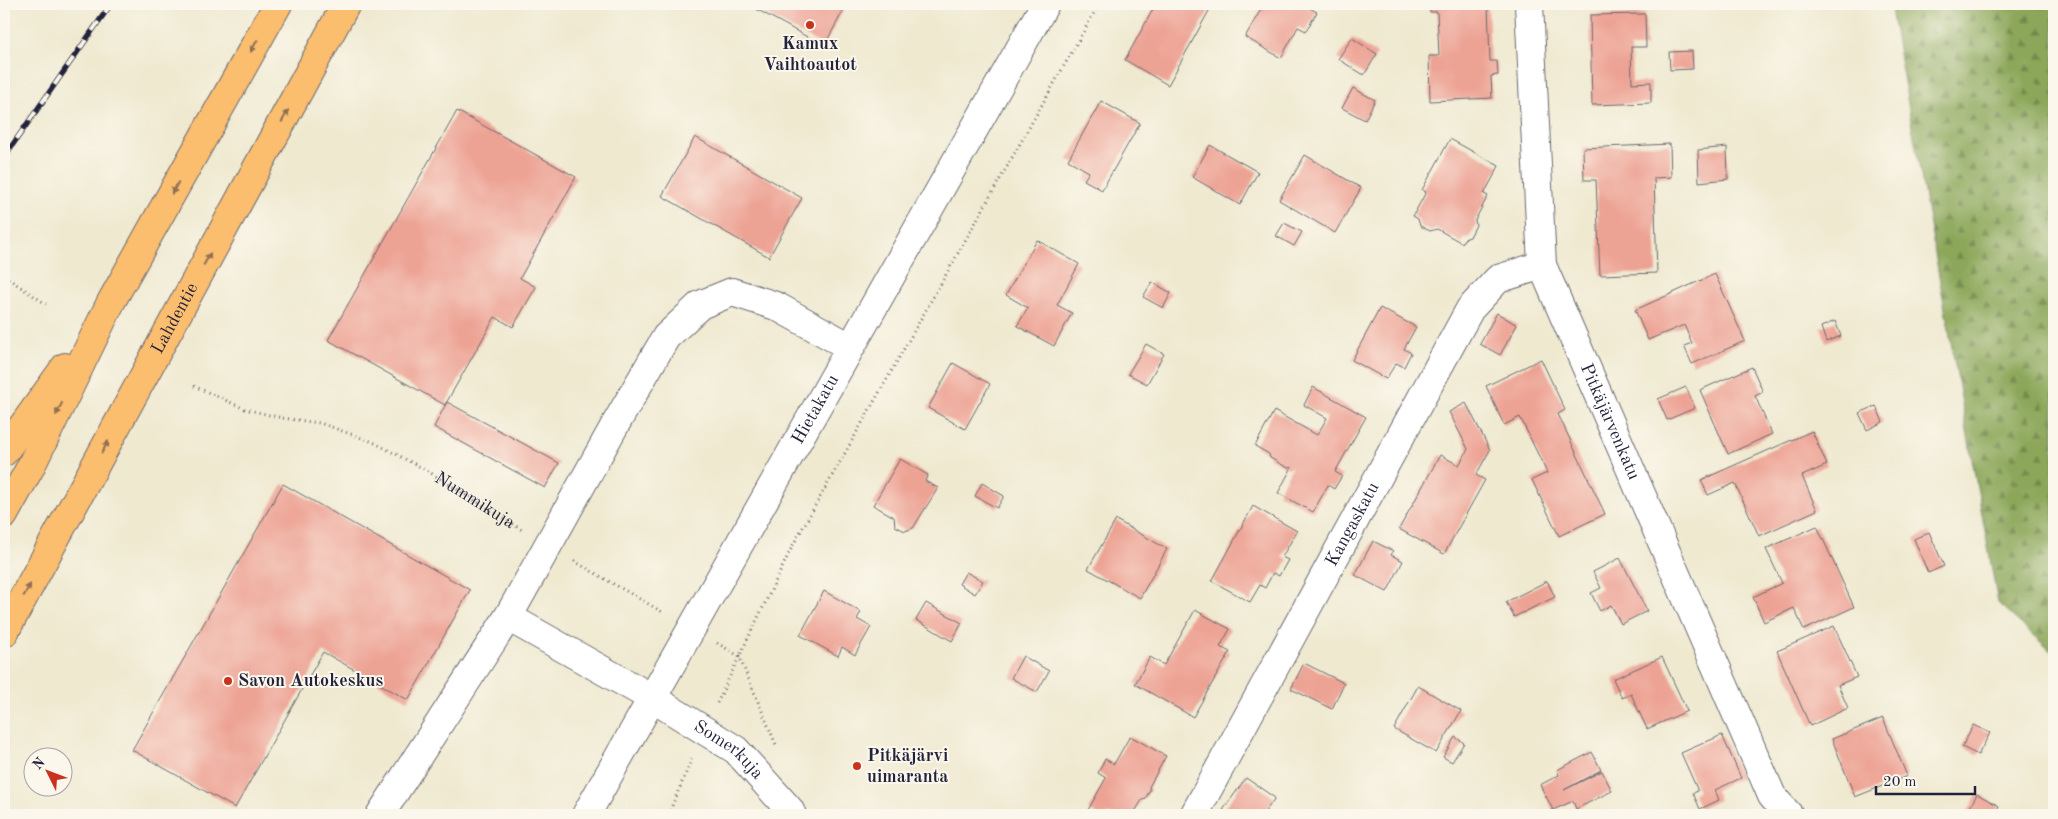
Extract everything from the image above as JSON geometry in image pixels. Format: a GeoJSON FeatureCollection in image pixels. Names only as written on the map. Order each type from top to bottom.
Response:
{"type":"FeatureCollection","features":[{"type":"Feature","properties":{"kind":"highway"},"geometry":{"type":"LineString","coordinates":[[4,515],[30,468],[110,302],[278,4]]}},
{"type":"Feature","properties":{"kind":"highway","name":"Lahdentie"},"geometry":{"type":"LineString","coordinates":[[4,633],[346,4]]}},
{"type":"Feature","properties":{"kind":"highway"},"geometry":{"type":"LineString","coordinates":[[4,452],[110,302]]}},
{"type":"Feature","properties":{"kind":"street","name":"Hietakatu"},"geometry":{"type":"LineString","coordinates":[[586,815],[1045,4]]}},
{"type":"Feature","properties":{"kind":"street","name":"Pitkäjärvenkatu"},"geometry":{"type":"LineString","coordinates":[[1528,4],[1542,265],[1772,796],[1789,815]]}},
{"type":"Feature","properties":{"kind":"street","name":"Kangaskatu"},"geometry":{"type":"LineString","coordinates":[[1194,815],[1470,309],[1498,279],[1542,265]]}},
{"type":"Feature","properties":{"kind":"street"},"geometry":{"type":"LineString","coordinates":[[380,815],[508,617],[666,337],[700,305],[732,292],[776,306],[850,347]]}},
{"type":"Feature","properties":{"kind":"street"},"geometry":{"type":"LineString","coordinates":[[508,617],[652,698]]}},
{"type":"Feature","properties":{"kind":"street","name":"Somerkuja"},"geometry":{"type":"LineString","coordinates":[[652,698],[736,750],[789,809],[792,815]]}},
{"type":"Feature","properties":{"kind":"path"},"geometry":{"type":"LineString","coordinates":[[668,815],[704,729],[793,545],[1099,4]]}},
{"type":"Feature","properties":{"kind":"path"},"geometry":{"type":"LineString","coordinates":[[4,276],[46,304]]}},
{"type":"Feature","properties":{"kind":"path","name":"Nummikuja"},"geometry":{"type":"LineString","coordinates":[[194,386],[244,409],[282,418],[320,423],[373,442],[426,470],[547,546],[740,656]]}},
{"type":"Feature","properties":{"kind":"path"},"geometry":{"type":"LineString","coordinates":[[740,656],[779,751]]}},
{"type":"Feature","properties":{"kind":"green space"},"geometry":{"type":"Polygon","coordinates":[[[1890,4],[2054,4],[2054,654],[1998,603],[1890,4]]]}},
{"type":"Feature","properties":{"kind":"building","name":"Kamux Vaihtoautot"},"geometry":{"type":"Polygon","coordinates":[[[747,4],[847,4],[824,46],[747,4]]]}},
{"type":"Feature","properties":{"kind":"building"},"geometry":{"type":"Polygon","coordinates":[[[1156,4],[1201,4],[1210,9],[1168,85],[1125,60],[1156,4]]]}},
{"type":"Feature","properties":{"kind":"building"},"geometry":{"type":"Polygon","coordinates":[[[1264,4],[1301,4],[1317,12],[1306,31],[1298,27],[1281,58],[1245,37],[1264,4]]]}},
{"type":"Feature","properties":{"kind":"building"},"geometry":{"type":"Polygon","coordinates":[[[1429,4],[1488,4],[1490,61],[1497,61],[1498,75],[1491,76],[1492,98],[1430,101],[1429,56],[1439,56],[1437,12],[1430,12],[1429,4]]]}},
{"type":"Feature","properties":{"kind":"building"},"geometry":{"type":"Polygon","coordinates":[[[1645,14],[1646,47],[1631,47],[1632,83],[1651,82],[1651,103],[1592,105],[1590,15],[1645,14]]]}},
{"type":"Feature","properties":{"kind":"building"},"geometry":{"type":"Polygon","coordinates":[[[1352,38],[1377,54],[1364,75],[1338,59],[1352,38]]]}},
{"type":"Feature","properties":{"kind":"building"},"geometry":{"type":"Polygon","coordinates":[[[1692,51],[1693,69],[1670,70],[1669,52],[1692,51]]]}},
{"type":"Feature","properties":{"kind":"building"},"geometry":{"type":"Polygon","coordinates":[[[1353,88],[1375,100],[1365,120],[1342,108],[1353,88]]]}},
{"type":"Feature","properties":{"kind":"building"},"geometry":{"type":"Polygon","coordinates":[[[1101,101],[1140,123],[1102,190],[1084,180],[1089,172],[1068,160],[1101,101]]]}},
{"type":"Feature","properties":{"kind":"building"},"geometry":{"type":"Polygon","coordinates":[[[457,111],[576,177],[520,278],[536,287],[513,327],[495,317],[445,405],[328,340],[457,111]]]}},
{"type":"Feature","properties":{"kind":"building"},"geometry":{"type":"Polygon","coordinates":[[[695,137],[802,198],[769,257],[662,196],[695,137]]]}},
{"type":"Feature","properties":{"kind":"building"},"geometry":{"type":"Polygon","coordinates":[[[1450,139],[1499,166],[1484,194],[1488,196],[1475,220],[1476,225],[1470,237],[1464,239],[1462,243],[1437,229],[1430,231],[1420,226],[1418,219],[1413,216],[1426,192],[1422,190],[1450,139]]]}},
{"type":"Feature","properties":{"kind":"building"},"geometry":{"type":"Polygon","coordinates":[[[1670,144],[1671,177],[1654,178],[1657,273],[1600,275],[1596,180],[1584,180],[1583,148],[1670,144]]]}},
{"type":"Feature","properties":{"kind":"building"},"geometry":{"type":"Polygon","coordinates":[[[1210,145],[1258,172],[1240,205],[1192,177],[1210,145]]]}},
{"type":"Feature","properties":{"kind":"building"},"geometry":{"type":"Polygon","coordinates":[[[1727,147],[1728,179],[1699,182],[1698,150],[1727,147]]]}},
{"type":"Feature","properties":{"kind":"building"},"geometry":{"type":"Polygon","coordinates":[[[1305,155],[1361,188],[1335,233],[1279,200],[1305,155]]]}},
{"type":"Feature","properties":{"kind":"building"},"geometry":{"type":"Polygon","coordinates":[[[1284,223],[1302,232],[1294,246],[1276,236],[1284,223]]]}},
{"type":"Feature","properties":{"kind":"building"},"geometry":{"type":"Polygon","coordinates":[[[1037,240],[1079,264],[1057,305],[1072,313],[1054,346],[1017,326],[1028,308],[1006,295],[1037,240]]]}},
{"type":"Feature","properties":{"kind":"building"},"geometry":{"type":"Polygon","coordinates":[[[1715,274],[1745,341],[1692,364],[1684,346],[1692,343],[1684,325],[1648,340],[1635,310],[1715,274]]]}},
{"type":"Feature","properties":{"kind":"building"},"geometry":{"type":"Polygon","coordinates":[[[1152,282],[1171,293],[1163,308],[1143,297],[1152,282]]]}},
{"type":"Feature","properties":{"kind":"building"},"geometry":{"type":"Polygon","coordinates":[[[1380,308],[1416,327],[1404,349],[1411,353],[1404,367],[1396,363],[1386,379],[1352,360],[1380,308]]]}},
{"type":"Feature","properties":{"kind":"building"},"geometry":{"type":"Polygon","coordinates":[[[1497,313],[1517,325],[1500,355],[1480,344],[1497,313]]]}},
{"type":"Feature","properties":{"kind":"building"},"geometry":{"type":"Polygon","coordinates":[[[1835,321],[1841,336],[1826,342],[1821,327],[1835,321]]]}},
{"type":"Feature","properties":{"kind":"building"},"geometry":{"type":"Polygon","coordinates":[[[1146,344],[1164,354],[1147,384],[1128,374],[1146,344]]]}},
{"type":"Feature","properties":{"kind":"building"},"geometry":{"type":"Polygon","coordinates":[[[1541,359],[1565,410],[1558,414],[1605,514],[1559,536],[1532,480],[1547,473],[1520,417],[1504,425],[1486,386],[1541,359]]]}},
{"type":"Feature","properties":{"kind":"building"},"geometry":{"type":"Polygon","coordinates":[[[953,363],[990,384],[965,429],[928,408],[953,363]]]}},
{"type":"Feature","properties":{"kind":"building"},"geometry":{"type":"Polygon","coordinates":[[[1752,367],[1763,392],[1755,396],[1772,434],[1728,454],[1700,390],[1752,367]]]}},
{"type":"Feature","properties":{"kind":"building"},"geometry":{"type":"Polygon","coordinates":[[[1313,387],[1366,417],[1335,472],[1342,476],[1334,489],[1328,485],[1313,512],[1278,493],[1292,467],[1288,468],[1270,458],[1269,454],[1255,446],[1274,411],[1317,435],[1327,418],[1304,405],[1313,387]]]}},
{"type":"Feature","properties":{"kind":"building"},"geometry":{"type":"Polygon","coordinates":[[[1686,387],[1695,408],[1667,420],[1658,399],[1686,387]]]}},
{"type":"Feature","properties":{"kind":"building"},"geometry":{"type":"Polygon","coordinates":[[[447,402],[559,463],[545,488],[434,427],[447,402]]]}},
{"type":"Feature","properties":{"kind":"building"},"geometry":{"type":"Polygon","coordinates":[[[1466,403],[1490,450],[1476,475],[1485,480],[1444,554],[1399,529],[1440,455],[1459,465],[1468,449],[1449,412],[1466,403]]]}},
{"type":"Feature","properties":{"kind":"building"},"geometry":{"type":"Polygon","coordinates":[[[1876,406],[1883,422],[1867,430],[1859,413],[1876,406]]]}},
{"type":"Feature","properties":{"kind":"building"},"geometry":{"type":"Polygon","coordinates":[[[1812,431],[1827,465],[1802,476],[1817,510],[1759,536],[1735,483],[1708,495],[1701,480],[1812,431]]]}},
{"type":"Feature","properties":{"kind":"building"},"geometry":{"type":"Polygon","coordinates":[[[900,459],[928,475],[925,481],[938,488],[913,528],[905,531],[895,526],[894,517],[873,505],[900,459]]]}},
{"type":"Feature","properties":{"kind":"building"},"geometry":{"type":"Polygon","coordinates":[[[982,483],[1004,496],[997,508],[975,496],[982,483]]]}},
{"type":"Feature","properties":{"kind":"building"},"geometry":{"type":"Polygon","coordinates":[[[283,484],[470,590],[408,700],[323,652],[235,808],[132,750],[283,484]]]}},
{"type":"Feature","properties":{"kind":"building"},"geometry":{"type":"Polygon","coordinates":[[[1253,506],[1297,531],[1282,557],[1288,560],[1279,576],[1273,573],[1265,588],[1260,585],[1250,602],[1212,581],[1253,506]]]}},
{"type":"Feature","properties":{"kind":"building"},"geometry":{"type":"Polygon","coordinates":[[[1116,520],[1167,549],[1140,598],[1088,569],[1116,520]]]}},
{"type":"Feature","properties":{"kind":"building"},"geometry":{"type":"Polygon","coordinates":[[[1817,526],[1854,607],[1804,630],[1794,608],[1764,622],[1753,597],[1782,583],[1766,549],[1817,526]]]}},
{"type":"Feature","properties":{"kind":"building"},"geometry":{"type":"Polygon","coordinates":[[[1929,532],[1944,566],[1928,573],[1914,539],[1929,532]]]}},
{"type":"Feature","properties":{"kind":"building"},"geometry":{"type":"Polygon","coordinates":[[[1373,541],[1393,551],[1391,555],[1403,561],[1387,592],[1355,575],[1373,541]]]}},
{"type":"Feature","properties":{"kind":"building"},"geometry":{"type":"Polygon","coordinates":[[[1620,558],[1647,611],[1621,624],[1611,605],[1600,611],[1591,593],[1601,588],[1593,572],[1620,558]]]}},
{"type":"Feature","properties":{"kind":"building"},"geometry":{"type":"Polygon","coordinates":[[[966,572],[983,581],[975,594],[959,584],[966,572]]]}},
{"type":"Feature","properties":{"kind":"building"},"geometry":{"type":"Polygon","coordinates":[[[1547,581],[1555,597],[1514,617],[1506,602],[1547,581]]]}},
{"type":"Feature","properties":{"kind":"building"},"geometry":{"type":"Polygon","coordinates":[[[824,591],[861,612],[857,619],[871,627],[855,655],[842,647],[838,656],[800,635],[824,591]]]}},
{"type":"Feature","properties":{"kind":"building"},"geometry":{"type":"Polygon","coordinates":[[[926,603],[962,623],[952,641],[916,620],[926,603]]]}},
{"type":"Feature","properties":{"kind":"building"},"geometry":{"type":"Polygon","coordinates":[[[1195,610],[1230,629],[1220,647],[1230,652],[1193,717],[1135,684],[1150,657],[1164,665],[1195,610]]]}},
{"type":"Feature","properties":{"kind":"building"},"geometry":{"type":"Polygon","coordinates":[[[1834,626],[1857,677],[1838,685],[1848,708],[1810,726],[1777,651],[1834,626]]]}},
{"type":"Feature","properties":{"kind":"building"},"geometry":{"type":"Polygon","coordinates":[[[1023,656],[1049,671],[1037,692],[1011,678],[1023,656]]]}},
{"type":"Feature","properties":{"kind":"building"},"geometry":{"type":"Polygon","coordinates":[[[1662,657],[1687,711],[1647,729],[1631,694],[1622,698],[1613,679],[1662,657]]]}},
{"type":"Feature","properties":{"kind":"building"},"geometry":{"type":"Polygon","coordinates":[[[1304,663],[1344,683],[1332,709],[1291,689],[1304,663]]]}},
{"type":"Feature","properties":{"kind":"building"},"geometry":{"type":"Polygon","coordinates":[[[1418,686],[1461,711],[1436,753],[1394,729],[1418,686]]]}},
{"type":"Feature","properties":{"kind":"building"},"geometry":{"type":"Polygon","coordinates":[[[1883,718],[1907,776],[1855,797],[1832,739],[1883,718]]]}},
{"type":"Feature","properties":{"kind":"building"},"geometry":{"type":"Polygon","coordinates":[[[1973,725],[1990,733],[1978,755],[1962,747],[1973,725]]]}},
{"type":"Feature","properties":{"kind":"building"},"geometry":{"type":"Polygon","coordinates":[[[1722,735],[1741,778],[1715,790],[1719,800],[1700,809],[1693,793],[1698,791],[1681,753],[1722,735]]]}},
{"type":"Feature","properties":{"kind":"building"},"geometry":{"type":"Polygon","coordinates":[[[1130,736],[1166,756],[1149,787],[1150,790],[1145,799],[1142,800],[1133,815],[1097,815],[1088,810],[1106,778],[1098,773],[1105,759],[1114,764],[1130,736]]]}},
{"type":"Feature","properties":{"kind":"building"},"geometry":{"type":"Polygon","coordinates":[[[1455,737],[1464,743],[1452,762],[1443,757],[1455,737]]]}},
{"type":"Feature","properties":{"kind":"building"},"geometry":{"type":"Polygon","coordinates":[[[1592,752],[1601,770],[1564,790],[1602,771],[1612,791],[1576,809],[1573,801],[1553,810],[1540,785],[1559,775],[1557,770],[1592,752]]]}},
{"type":"Feature","properties":{"kind":"building"},"geometry":{"type":"Polygon","coordinates":[[[1246,778],[1275,798],[1263,815],[1232,815],[1223,810],[1246,778]]]}},
{"type":"Feature","properties":{"kind":"building"},"geometry":{"type":"Polygon","coordinates":[[[1977,794],[1999,806],[1994,815],[1966,815],[1977,794]]]}},
{"type":"Feature","properties":{"kind":"railway"},"geometry":{"type":"LineString","coordinates":[[4,157],[111,4]]}},
{"type":"Feature","properties":{"kind":"place","name":"Kamux Vaihtoautot"},"geometry":{"type":"Point","coordinates":[810,25]}},
{"type":"Feature","properties":{"kind":"place","name":"Savon Autokeskus"},"geometry":{"type":"Point","coordinates":[228,681]}},
{"type":"Feature","properties":{"kind":"place","name":"Pitkäjärvi uimaranta"},"geometry":{"type":"Point","coordinates":[857,766]}}]}
